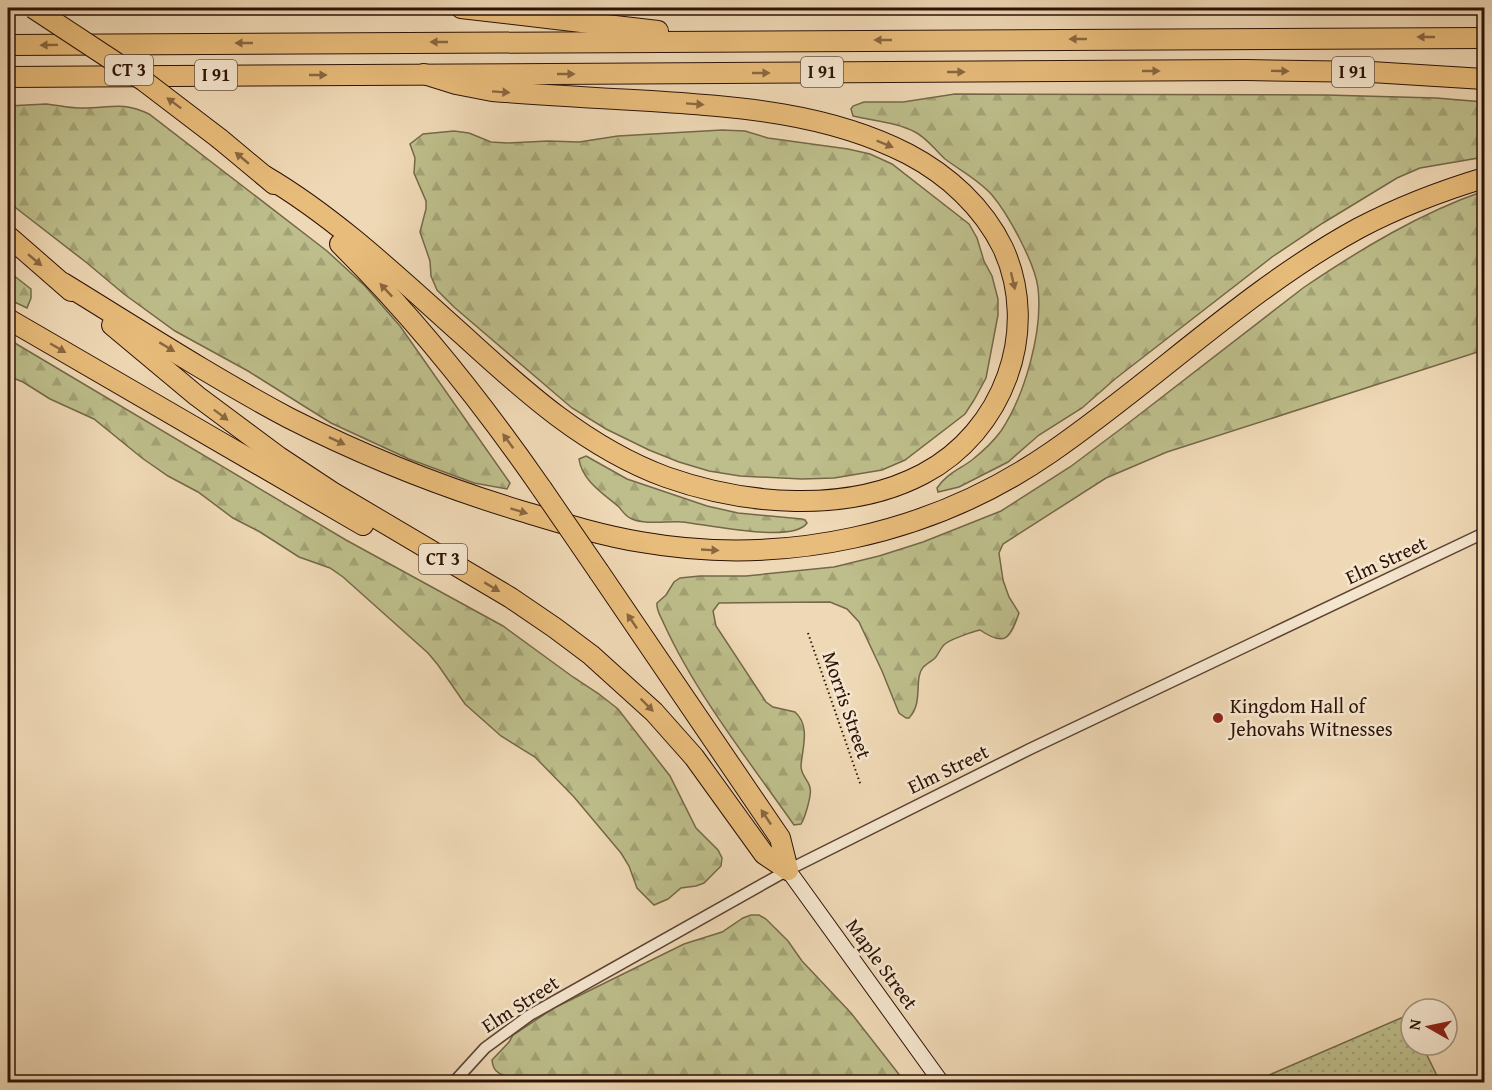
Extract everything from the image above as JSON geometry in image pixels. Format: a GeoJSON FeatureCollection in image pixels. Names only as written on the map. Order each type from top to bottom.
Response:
{"type":"FeatureCollection","features":[{"type":"Feature","properties":{"kind":"highway","name":"CT 3"},"geometry":{"type":"LineString","coordinates":[[33,8],[125,68],[220,139],[346,250],[419,326],[472,392],[542,489],[780,838],[788,870]]}},
{"type":"Feature","properties":{"kind":"highway"},"geometry":{"type":"LineString","coordinates":[[461,8],[650,30],[708,40]]}},
{"type":"Feature","properties":{"kind":"highway","name":"I 91"},"geometry":{"type":"LineString","coordinates":[[8,45],[1485,38]]}},
{"type":"Feature","properties":{"kind":"highway","name":"I 91"},"geometry":{"type":"LineString","coordinates":[[8,77],[1245,70],[1371,72],[1485,80]]}},
{"type":"Feature","properties":{"kind":"highway"},"geometry":{"type":"LineString","coordinates":[[265,177],[302,201],[355,242],[557,417],[620,457],[679,481],[728,493],[779,499],[821,500],[864,495],[904,483],[939,465],[966,443],[992,410],[1006,382],[1015,346],[1018,308],[1012,274],[1001,245],[981,213],[956,187],[920,161],[896,148],[859,134],[811,119],[771,111],[492,91],[456,84],[424,74]]}},
{"type":"Feature","properties":{"kind":"highway"},"geometry":{"type":"LineString","coordinates":[[63,284],[214,375],[294,420],[387,463],[459,491],[550,520],[642,543],[721,550],[783,549],[840,541],[891,529],[950,508],[998,485],[1052,452],[1255,296],[1316,254],[1388,213],[1485,177]]}},
{"type":"Feature","properties":{"kind":"highway","name":"CT 3"},"geometry":{"type":"LineString","coordinates":[[8,236],[197,396],[255,440],[332,492],[529,610],[614,674],[654,712],[694,757],[764,854],[788,870]]}},
{"type":"Feature","properties":{"kind":"highway"},"geometry":{"type":"LineString","coordinates":[[8,319],[351,520],[376,530],[403,535]]}},
{"type":"Feature","properties":{"kind":"main road","name":"Maple Street"},"geometry":{"type":"LineString","coordinates":[[788,870],[941,1083]]}},
{"type":"Feature","properties":{"kind":"street","name":"Elm Street"},"geometry":{"type":"LineString","coordinates":[[454,1083],[485,1048],[530,1015],[788,870],[1030,749],[1485,533]]}},
{"type":"Feature","properties":{"kind":"path","name":"Morris Street"},"geometry":{"type":"LineString","coordinates":[[808,633],[861,786]]}},
{"type":"Feature","properties":{"kind":"green space"},"geometry":{"type":"Polygon","coordinates":[[[955,94],[1326,95],[1436,98],[1484,102],[1484,157],[1420,168],[1397,178],[1323,223],[1272,257],[1115,379],[1082,408],[1039,435],[1008,462],[959,487],[938,492],[937,488],[945,479],[972,460],[1001,431],[1018,400],[1035,343],[1038,323],[1036,278],[1013,226],[987,190],[945,159],[919,135],[901,126],[853,116],[851,109],[864,102],[903,102],[955,94]]]}},
{"type":"Feature","properties":{"kind":"green space"},"geometry":{"type":"Polygon","coordinates":[[[46,104],[71,108],[122,106],[149,114],[327,251],[365,286],[400,326],[510,483],[507,489],[474,483],[409,459],[331,423],[248,371],[175,331],[124,294],[16,208],[8,200],[8,106],[46,104]]]}},
{"type":"Feature","properties":{"kind":"green space"},"geometry":{"type":"Polygon","coordinates":[[[722,130],[745,131],[768,138],[870,154],[892,164],[969,224],[977,238],[984,261],[992,276],[998,299],[998,315],[986,378],[965,414],[905,460],[882,470],[834,478],[802,479],[740,476],[709,471],[679,462],[606,429],[572,408],[437,290],[431,276],[430,261],[420,232],[426,201],[414,173],[415,158],[410,144],[423,134],[454,131],[469,133],[491,142],[507,143],[579,142],[618,136],[722,130]]]}},
{"type":"Feature","properties":{"kind":"green space"},"geometry":{"type":"Polygon","coordinates":[[[1484,191],[1484,350],[1167,452],[1106,478],[1003,544],[999,553],[1003,580],[1009,597],[1019,613],[1013,629],[1006,638],[995,638],[980,630],[945,644],[935,658],[921,670],[915,709],[909,718],[899,713],[859,622],[847,609],[830,602],[719,603],[713,611],[716,626],[766,702],[773,707],[795,712],[803,724],[801,769],[809,785],[810,795],[801,824],[794,825],[707,701],[664,624],[657,603],[666,595],[674,582],[680,578],[700,576],[746,576],[834,567],[923,542],[1001,511],[1070,467],[1324,274],[1413,221],[1484,191]]]}},
{"type":"Feature","properties":{"kind":"green space"},"geometry":{"type":"Polygon","coordinates":[[[8,271],[31,289],[31,298],[27,308],[8,299],[8,271]]]}},
{"type":"Feature","properties":{"kind":"green space"},"geometry":{"type":"Polygon","coordinates":[[[8,339],[346,540],[503,626],[599,694],[618,709],[670,776],[696,828],[718,850],[722,858],[721,866],[704,883],[681,888],[668,899],[654,905],[637,888],[629,866],[621,853],[574,797],[535,757],[501,736],[465,704],[428,653],[343,577],[330,568],[299,557],[233,518],[198,492],[168,476],[142,458],[94,419],[8,376],[8,339]]]}},
{"type":"Feature","properties":{"kind":"green space"},"geometry":{"type":"Polygon","coordinates":[[[586,456],[627,479],[707,506],[738,513],[802,519],[807,523],[799,529],[767,532],[682,522],[638,521],[626,516],[584,474],[579,459],[586,456]]]}},
{"type":"Feature","properties":{"kind":"green space"},"geometry":{"type":"Polygon","coordinates":[[[751,915],[759,915],[766,919],[788,941],[802,961],[851,1013],[905,1082],[515,1082],[495,1070],[492,1060],[513,1035],[554,1008],[684,944],[722,932],[751,915]]]}},
{"type":"Feature","properties":{"kind":"green space"},"geometry":{"type":"Polygon","coordinates":[[[1399,1019],[1399,1057],[1428,1057],[1440,1082],[1253,1082],[1399,1019]]]}},
{"type":"Feature","properties":{"kind":"place","name":"Kingdom Hall of Jehovahs Witnesses"},"geometry":{"type":"Point","coordinates":[1218,718]}}]}
